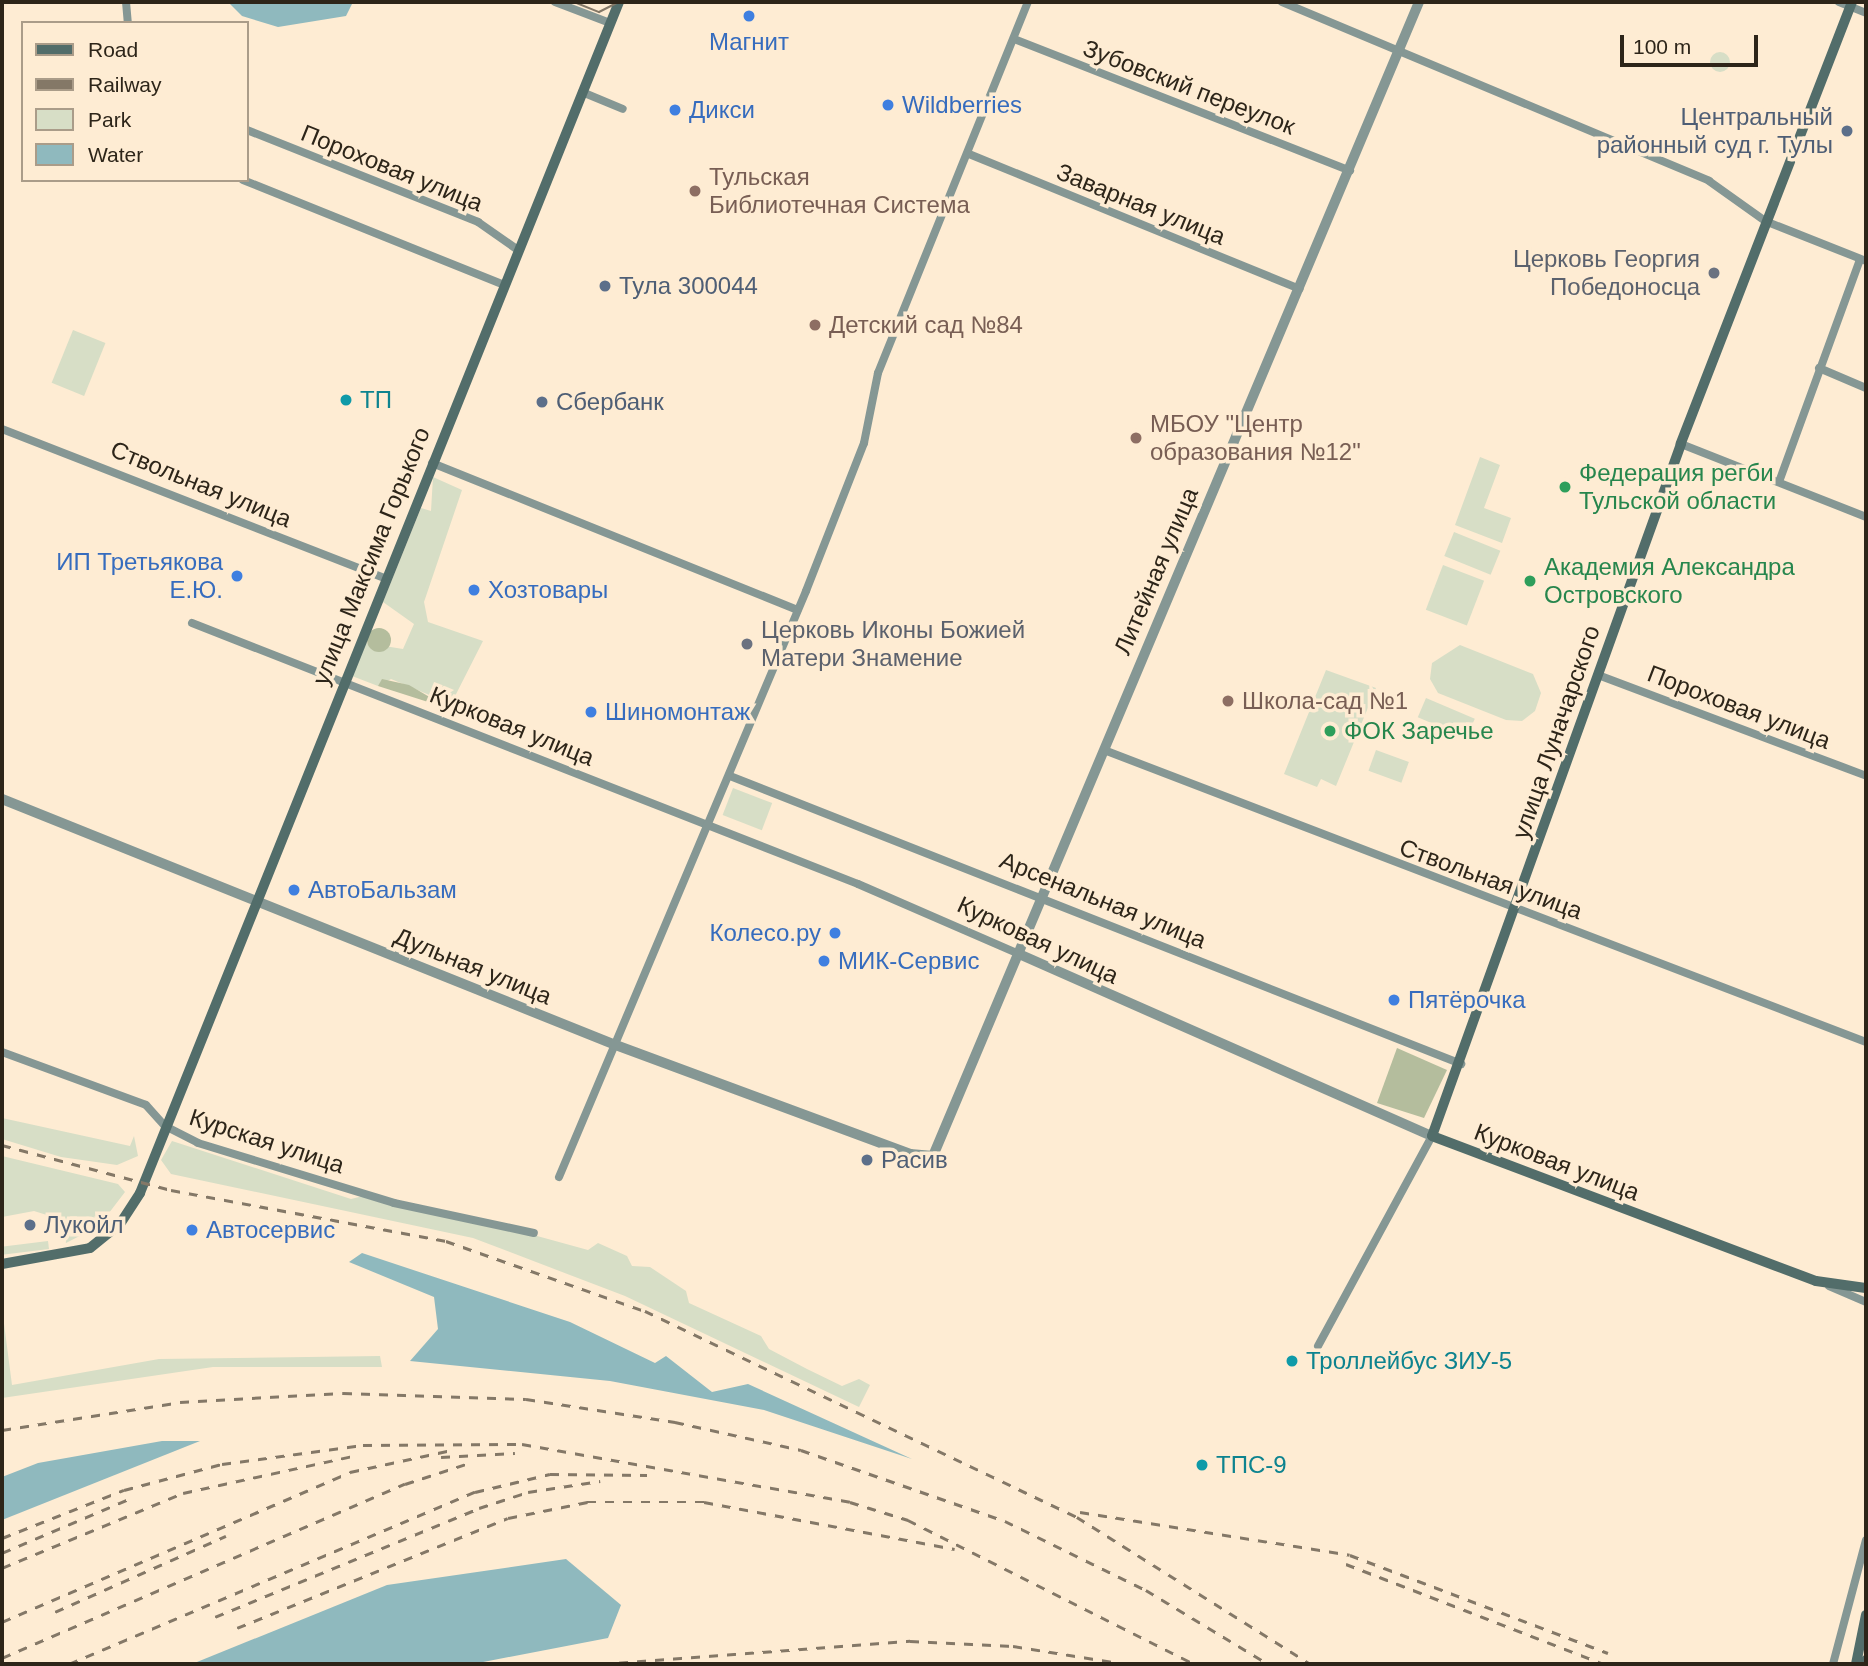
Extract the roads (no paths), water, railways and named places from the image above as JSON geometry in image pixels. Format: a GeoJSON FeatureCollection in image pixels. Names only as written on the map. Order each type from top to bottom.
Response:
{"type":"FeatureCollection","features":[{"type":"Feature","properties":{"kind":"main road","name":"улица Максима Горького"},"geometry":{"type":"LineString","coordinates":[[2,1264],[70,1256],[109,1235],[138,1198],[254,901],[619,2]]}},
{"type":"Feature","properties":{"kind":"main road","name":"улица Луначарского"},"geometry":{"type":"LineString","coordinates":[[1432,1136],[1517,911],[1681,444],[1851,4]]}},
{"type":"Feature","properties":{"kind":"main road","name":"Курковая улица"},"geometry":{"type":"LineString","coordinates":[[1432,1136],[1816,1281],[1866,1288]]}},
{"type":"Feature","properties":{"kind":"main road"},"geometry":{"type":"LineString","coordinates":[[1856,1664],[1866,1615]]}},
{"type":"Feature","properties":{"kind":"street"},"geometry":{"type":"LineString","coordinates":[[126,2],[128,21]]}},
{"type":"Feature","properties":{"kind":"street"},"geometry":{"type":"LineString","coordinates":[[555,2],[610,23]]}},
{"type":"Feature","properties":{"kind":"street"},"geometry":{"type":"LineString","coordinates":[[559,1177],[798,610],[864,443],[878,373],[969,154],[1028,2]]}},
{"type":"Feature","properties":{"kind":"street"},"geometry":{"type":"LineString","coordinates":[[1282,2],[1387,43],[1397,54],[1709,181],[1765,221],[1863,260],[1819,368],[1779,482]]}},
{"type":"Feature","properties":{"kind":"street","name":"Литейная улица"},"geometry":{"type":"LineString","coordinates":[[933,1156],[1419,2]]}},
{"type":"Feature","properties":{"kind":"street"},"geometry":{"type":"LineString","coordinates":[[1839,2],[1851,4],[1866,13]]}},
{"type":"Feature","properties":{"kind":"street","name":"Зубовский переулок"},"geometry":{"type":"LineString","coordinates":[[1014,39],[1350,171]]}},
{"type":"Feature","properties":{"kind":"street"},"geometry":{"type":"LineString","coordinates":[[582,92],[623,109]]}},
{"type":"Feature","properties":{"kind":"street","name":"Пороховая улица"},"geometry":{"type":"LineString","coordinates":[[248,130],[478,222],[518,250]]}},
{"type":"Feature","properties":{"kind":"street","name":"Заварная улица"},"geometry":{"type":"LineString","coordinates":[[969,154],[1299,289]]}},
{"type":"Feature","properties":{"kind":"street"},"geometry":{"type":"LineString","coordinates":[[248,182],[504,285]]}},
{"type":"Feature","properties":{"kind":"street"},"geometry":{"type":"LineString","coordinates":[[1819,368],[1866,388]]}},
{"type":"Feature","properties":{"kind":"street","name":"Ствольная улица"},"geometry":{"type":"LineString","coordinates":[[2,429],[385,578]]}},
{"type":"Feature","properties":{"kind":"street"},"geometry":{"type":"LineString","coordinates":[[1681,444],[1866,517]]}},
{"type":"Feature","properties":{"kind":"street"},"geometry":{"type":"LineString","coordinates":[[432,463],[798,610]]}},
{"type":"Feature","properties":{"kind":"street","name":"Курковая улица"},"geometry":{"type":"LineString","coordinates":[[192,623],[344,679],[1019,954],[1432,1136]]}},
{"type":"Feature","properties":{"kind":"street","name":"Пороховая улица"},"geometry":{"type":"LineString","coordinates":[[1598,675],[1866,776]]}},
{"type":"Feature","properties":{"kind":"street","name":"Ствольная улица"},"geometry":{"type":"LineString","coordinates":[[1104,750],[1517,911],[1866,1041]]}},
{"type":"Feature","properties":{"kind":"street","name":"Арсенальная улица"},"geometry":{"type":"LineString","coordinates":[[730,776],[1043,896],[1461,1064]]}},
{"type":"Feature","properties":{"kind":"street","name":"Дульная улица"},"geometry":{"type":"LineString","coordinates":[[2,799],[613,1044],[910,1154],[933,1156]]}},
{"type":"Feature","properties":{"kind":"street","name":"Курская улица"},"geometry":{"type":"LineString","coordinates":[[2,1052],[146,1105],[165,1126],[198,1143],[394,1203],[534,1233]]}},
{"type":"Feature","properties":{"kind":"street","name":"улица Луначарского"},"geometry":{"type":"LineString","coordinates":[[1318,1346],[1432,1136]]}},
{"type":"Feature","properties":{"kind":"street"},"geometry":{"type":"LineString","coordinates":[[1816,1281],[1866,1302]]}},
{"type":"Feature","properties":{"kind":"street"},"geometry":{"type":"LineString","coordinates":[[1833,1664],[1866,1540]]}},
{"type":"Feature","properties":{"kind":"water"},"geometry":{"type":"Polygon","coordinates":[[[228,2],[353,2],[346,16],[278,27],[242,16],[228,2]]]}},
{"type":"Feature","properties":{"kind":"water"},"geometry":{"type":"Polygon","coordinates":[[[362,1253],[570,1322],[655,1363],[666,1356],[712,1392],[748,1384],[912,1459],[764,1410],[610,1381],[410,1361],[438,1329],[434,1297],[349,1262],[362,1253]]]}},
{"type":"Feature","properties":{"kind":"water"},"geometry":{"type":"Polygon","coordinates":[[[162,1441],[200,1441],[2,1520],[2,1477],[38,1463],[162,1441]]]}},
{"type":"Feature","properties":{"kind":"water"},"geometry":{"type":"Polygon","coordinates":[[[566,1559],[621,1605],[608,1638],[473,1664],[192,1664],[387,1585],[566,1559]]]}},
{"type":"Feature","properties":{"kind":"tram line"},"geometry":{"type":"LineString","coordinates":[[574,2],[599,12],[619,2]]}},
{"type":"Feature","properties":{"kind":"railway"},"geometry":{"type":"LineString","coordinates":[[2,1145],[171,1190],[446,1241],[645,1311],[1077,1517],[1310,1664]]}},
{"type":"Feature","properties":{"kind":"railway"},"geometry":{"type":"LineString","coordinates":[[2,1430],[180,1402],[343,1393],[526,1399],[675,1422],[801,1450],[1005,1521],[1146,1590],[1268,1664]]}},
{"type":"Feature","properties":{"kind":"railway"},"geometry":{"type":"LineString","coordinates":[[2,1538],[124,1490],[222,1464],[363,1445],[522,1444],[850,1502],[908,1520],[1194,1664]]}},
{"type":"Feature","properties":{"kind":"railway"},"geometry":{"type":"LineString","coordinates":[[2,1622],[350,1472],[452,1450]]}},
{"type":"Feature","properties":{"kind":"railway"},"geometry":{"type":"LineString","coordinates":[[441,1457],[515,1453]]}},
{"type":"Feature","properties":{"kind":"railway"},"geometry":{"type":"LineString","coordinates":[[2,1568],[183,1493],[358,1455]]}},
{"type":"Feature","properties":{"kind":"railway"},"geometry":{"type":"LineString","coordinates":[[2,1658],[405,1484],[472,1462]]}},
{"type":"Feature","properties":{"kind":"railway"},"geometry":{"type":"LineString","coordinates":[[69,1664],[475,1492],[550,1474],[647,1475]]}},
{"type":"Feature","properties":{"kind":"railway"},"geometry":{"type":"LineString","coordinates":[[215,1617],[479,1508],[528,1492],[600,1481]]}},
{"type":"Feature","properties":{"kind":"railway"},"geometry":{"type":"LineString","coordinates":[[2,1553],[133,1497]]}},
{"type":"Feature","properties":{"kind":"railway"},"geometry":{"type":"LineString","coordinates":[[237,1628],[508,1518],[587,1502],[704,1502],[955,1549]]}},
{"type":"Feature","properties":{"kind":"railway"},"geometry":{"type":"LineString","coordinates":[[1080,1512],[1350,1555],[1608,1653]]}},
{"type":"Feature","properties":{"kind":"railway"},"geometry":{"type":"LineString","coordinates":[[55,1612],[226,1536]]}},
{"type":"Feature","properties":{"kind":"railway"},"geometry":{"type":"LineString","coordinates":[[1346,1564],[1604,1664]]}},
{"type":"Feature","properties":{"kind":"railway"},"geometry":{"type":"LineString","coordinates":[[601,1664],[910,1641],[1013,1646],[1126,1664]]}},
{"type":"Feature","properties":{"kind":"place","name":"Магнит"},"geometry":{"type":"Point","coordinates":[749,16]}},
{"type":"Feature","properties":{"kind":"place","name":"Wildberries"},"geometry":{"type":"Point","coordinates":[888,105]}},
{"type":"Feature","properties":{"kind":"place","name":"Дикси"},"geometry":{"type":"Point","coordinates":[675,110]}},
{"type":"Feature","properties":{"kind":"place","name":"Центральный районный суд г. Тулы"},"geometry":{"type":"Point","coordinates":[1847,131]}},
{"type":"Feature","properties":{"kind":"place","name":"Тульская Библиотечная Система"},"geometry":{"type":"Point","coordinates":[695,191]}},
{"type":"Feature","properties":{"kind":"place","name":"Церковь Георгия Победоносца"},"geometry":{"type":"Point","coordinates":[1714,273]}},
{"type":"Feature","properties":{"kind":"place","name":"Тула 300044"},"geometry":{"type":"Point","coordinates":[605,286]}},
{"type":"Feature","properties":{"kind":"place","name":"Детский сад №84"},"geometry":{"type":"Point","coordinates":[815,325]}},
{"type":"Feature","properties":{"kind":"place","name":"ТП"},"geometry":{"type":"Point","coordinates":[346,400]}},
{"type":"Feature","properties":{"kind":"place","name":"Сбербанк"},"geometry":{"type":"Point","coordinates":[542,402]}},
{"type":"Feature","properties":{"kind":"place","name":"МБОУ \"Центр образования №12\""},"geometry":{"type":"Point","coordinates":[1136,438]}},
{"type":"Feature","properties":{"kind":"place","name":"Федерация регби Тульской области"},"geometry":{"type":"Point","coordinates":[1565,487]}},
{"type":"Feature","properties":{"kind":"place","name":"ИП Третьякова Е.Ю."},"geometry":{"type":"Point","coordinates":[237,576]}},
{"type":"Feature","properties":{"kind":"place","name":"Академия Александра Островского"},"geometry":{"type":"Point","coordinates":[1530,581]}},
{"type":"Feature","properties":{"kind":"place","name":"Хозтовары"},"geometry":{"type":"Point","coordinates":[474,590]}},
{"type":"Feature","properties":{"kind":"place","name":"Церковь Иконы Божией Матери Знамение"},"geometry":{"type":"Point","coordinates":[747,644]}},
{"type":"Feature","properties":{"kind":"place","name":"Школа-сад №1"},"geometry":{"type":"Point","coordinates":[1228,701]}},
{"type":"Feature","properties":{"kind":"place","name":"Шиномонтаж"},"geometry":{"type":"Point","coordinates":[591,712]}},
{"type":"Feature","properties":{"kind":"place","name":"ФОК Заречье"},"geometry":{"type":"Point","coordinates":[1330,731]}},
{"type":"Feature","properties":{"kind":"place","name":"АвтоБальзам"},"geometry":{"type":"Point","coordinates":[294,890]}},
{"type":"Feature","properties":{"kind":"place","name":"Колесо.ру"},"geometry":{"type":"Point","coordinates":[835,933]}},
{"type":"Feature","properties":{"kind":"place","name":"МИК-Сервис"},"geometry":{"type":"Point","coordinates":[824,961]}},
{"type":"Feature","properties":{"kind":"place","name":"Пятёрочка"},"geometry":{"type":"Point","coordinates":[1394,1000]}},
{"type":"Feature","properties":{"kind":"place","name":"Расив"},"geometry":{"type":"Point","coordinates":[867,1160]}},
{"type":"Feature","properties":{"kind":"place","name":"Лукойл"},"geometry":{"type":"Point","coordinates":[30,1225]}},
{"type":"Feature","properties":{"kind":"place","name":"Автосервис"},"geometry":{"type":"Point","coordinates":[192,1230]}},
{"type":"Feature","properties":{"kind":"place","name":"Троллейбус ЗИУ-5"},"geometry":{"type":"Point","coordinates":[1292,1361]}},
{"type":"Feature","properties":{"kind":"place","name":"ТПС-9"},"geometry":{"type":"Point","coordinates":[1202,1465]}}]}
